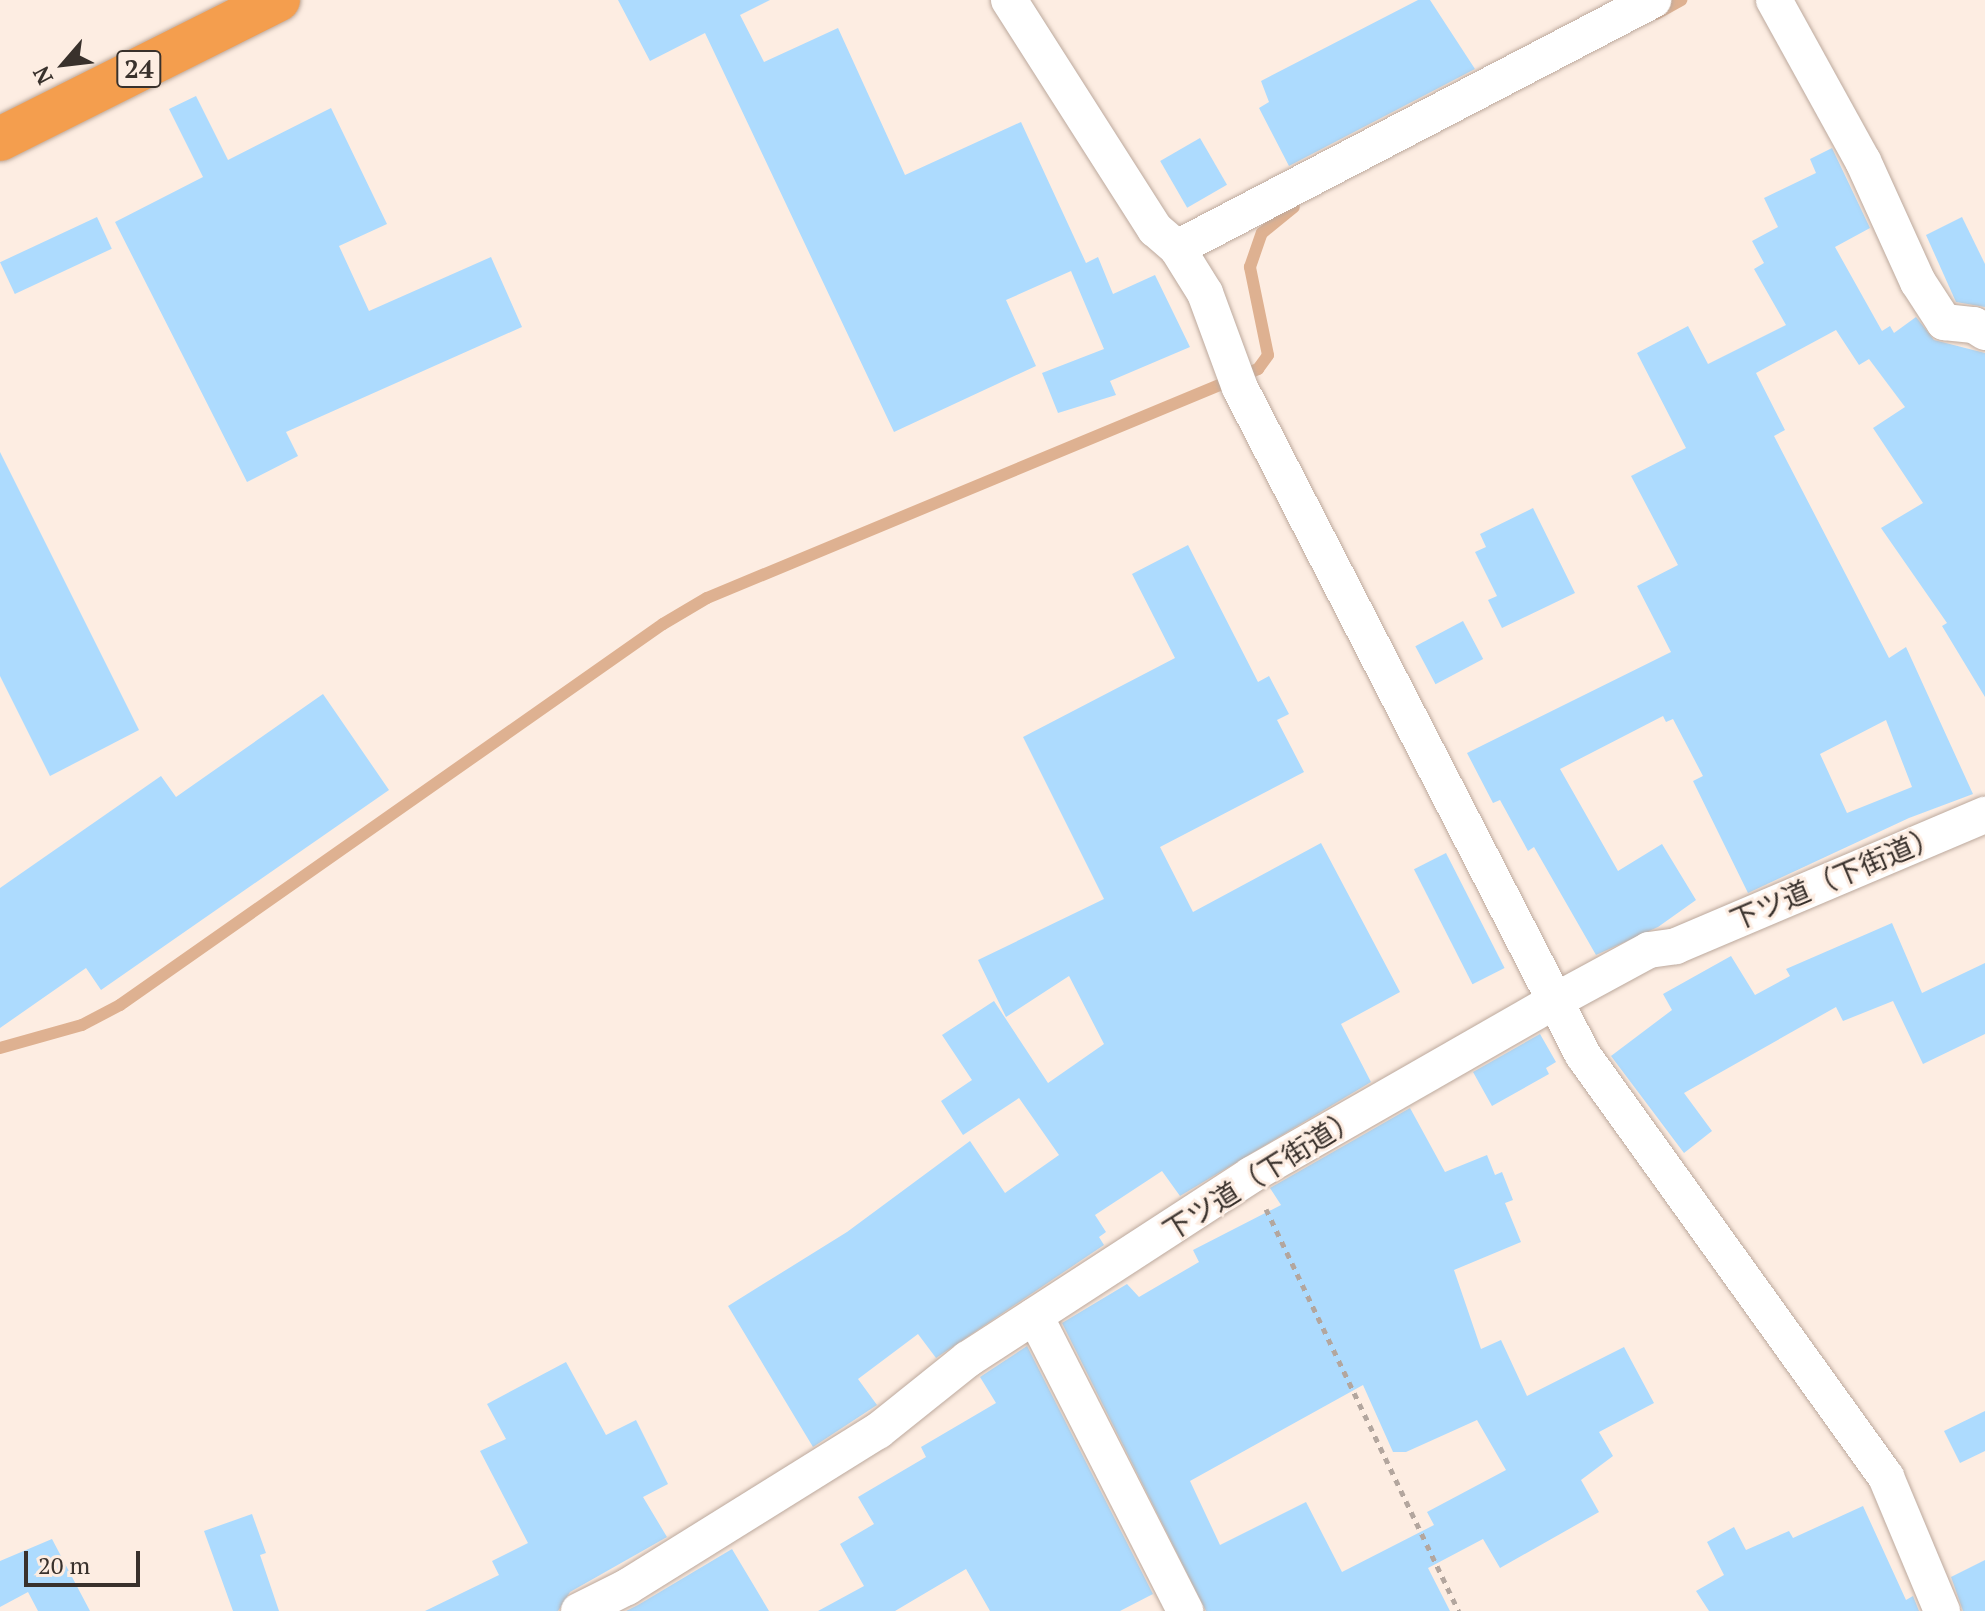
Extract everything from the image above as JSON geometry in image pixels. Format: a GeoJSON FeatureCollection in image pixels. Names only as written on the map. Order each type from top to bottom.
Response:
{"type":"FeatureCollection","features":[{"type":"Feature","properties":{"kind":"highway","name":"24"},"geometry":{"type":"LineString","coordinates":[[0,139],[278,0]]}},
{"type":"Feature","properties":{"kind":"street"},"geometry":{"type":"LineString","coordinates":[[1009,0],[1155,229],[1177,248],[1205,293],[1236,377],[1583,1055],[1886,1477],[1942,1611]]}},
{"type":"Feature","properties":{"kind":"street"},"geometry":{"type":"LineString","coordinates":[[1177,248],[1653,0]]}},
{"type":"Feature","properties":{"kind":"street"},"geometry":{"type":"LineString","coordinates":[[1774,0],[1863,161],[1918,282],[1944,322],[1974,325],[1985,332]]}},
{"type":"Feature","properties":{"kind":"street","name":"下ツ道（下街道）"},"geometry":{"type":"LineString","coordinates":[[579,1611],[627,1587],[878,1431],[968,1359],[1251,1175],[1555,1001],[1649,950],[1676,946],[1985,815]]}},
{"type":"Feature","properties":{"kind":"street"},"geometry":{"type":"LineString","coordinates":[[1035,1316],[1185,1611]]}},
{"type":"Feature","properties":{"kind":"path"},"geometry":{"type":"LineString","coordinates":[[1251,1175],[1459,1611]]}},
{"type":"Feature","properties":{"kind":"building"},"geometry":{"type":"Polygon","coordinates":[[[618,0],[770,0],[740,15],[764,62],[838,28],[905,175],[1021,122],[1086,263],[1098,257],[1113,294],[1155,275],[1190,347],[1110,381],[1116,395],[1058,413],[1042,373],[1104,349],[1071,271],[1006,300],[1036,366],[894,432],[705,33],[650,61],[618,0]]]}},
{"type":"Feature","properties":{"kind":"building"},"geometry":{"type":"Polygon","coordinates":[[[1418,0],[1430,0],[1475,69],[1289,166],[1259,108],[1269,102],[1261,81],[1418,0]]]}},
{"type":"Feature","properties":{"kind":"building"},"geometry":{"type":"Polygon","coordinates":[[[196,96],[228,160],[331,108],[387,224],[339,246],[369,311],[491,257],[522,327],[286,432],[298,456],[247,482],[115,222],[203,177],[169,109],[196,96]]]}},
{"type":"Feature","properties":{"kind":"building"},"geometry":{"type":"Polygon","coordinates":[[[1200,138],[1227,185],[1187,208],[1160,161],[1200,138]]]}},
{"type":"Feature","properties":{"kind":"building"},"geometry":{"type":"Polygon","coordinates":[[[1832,148],[1870,228],[1835,247],[1882,331],[1890,326],[1894,333],[1916,317],[1934,340],[1985,353],[1985,697],[1942,626],[1947,623],[1881,528],[1923,503],[1873,428],[1905,407],[1869,359],[1859,365],[1836,330],[1756,373],[1785,430],[1774,436],[1889,658],[1906,647],[1973,794],[1909,818],[1748,893],[1693,781],[1703,776],[1673,719],[1666,722],[1663,716],[1560,769],[1618,871],[1662,844],[1696,900],[1658,927],[1596,955],[1534,847],[1528,851],[1500,800],[1493,803],[1467,753],[1671,652],[1637,586],[1678,565],[1631,476],[1686,448],[1637,353],[1688,326],[1708,364],[1786,325],[1754,269],[1764,263],[1752,241],[1778,227],[1764,198],[1816,173],[1810,159],[1832,148]],[[1886,720],[1820,754],[1847,813],[1912,787],[1886,720]]]}},
{"type":"Feature","properties":{"kind":"building"},"geometry":{"type":"Polygon","coordinates":[[[97,217],[112,249],[15,294],[0,262],[97,217]]]}},
{"type":"Feature","properties":{"kind":"building"},"geometry":{"type":"Polygon","coordinates":[[[1962,217],[1985,264],[1985,307],[1956,302],[1926,235],[1962,217]]]}},
{"type":"Feature","properties":{"kind":"building"},"geometry":{"type":"Polygon","coordinates":[[[0,452],[139,730],[50,776],[0,676],[0,452]]]}},
{"type":"Feature","properties":{"kind":"building"},"geometry":{"type":"Polygon","coordinates":[[[1533,508],[1575,593],[1502,628],[1488,600],[1497,596],[1475,552],[1486,547],[1480,534],[1533,508]]]}},
{"type":"Feature","properties":{"kind":"building"},"geometry":{"type":"Polygon","coordinates":[[[1188,545],[1258,682],[1269,676],[1289,714],[1277,720],[1304,772],[1160,847],[1193,912],[1321,843],[1400,992],[1341,1024],[1371,1082],[1180,1196],[1162,1171],[1095,1215],[1106,1232],[1099,1237],[1104,1245],[936,1358],[918,1334],[858,1379],[877,1405],[813,1447],[728,1306],[847,1232],[970,1141],[1005,1193],[1059,1155],[1019,1098],[963,1135],[941,1101],[972,1080],[942,1035],[994,1001],[1048,1083],[1104,1044],[1069,976],[1006,1017],[978,960],[1104,899],[1023,737],[1175,658],[1132,574],[1188,545]]]}},
{"type":"Feature","properties":{"kind":"building"},"geometry":{"type":"Polygon","coordinates":[[[1463,621],[1483,659],[1436,684],[1415,646],[1463,621]]]}},
{"type":"Feature","properties":{"kind":"building"},"geometry":{"type":"Polygon","coordinates":[[[323,694],[389,790],[101,990],[86,968],[0,1028],[0,888],[161,776],[176,797],[323,694]]]}},
{"type":"Feature","properties":{"kind":"building"},"geometry":{"type":"Polygon","coordinates":[[[1446,853],[1505,968],[1472,984],[1414,869],[1446,853]]]}},
{"type":"Feature","properties":{"kind":"building"},"geometry":{"type":"Polygon","coordinates":[[[1892,923],[1922,993],[1985,963],[1985,1034],[1923,1064],[1893,1001],[1843,1021],[1836,1007],[1684,1093],[1712,1131],[1684,1153],[1611,1056],[1672,1010],[1663,994],[1731,956],[1755,995],[1790,976],[1786,969],[1892,923]]]}},
{"type":"Feature","properties":{"kind":"building"},"geometry":{"type":"Polygon","coordinates":[[[1540,1034],[1556,1062],[1546,1068],[1549,1074],[1492,1106],[1473,1072],[1540,1034]]]}},
{"type":"Feature","properties":{"kind":"building"},"geometry":{"type":"Polygon","coordinates":[[[1410,1108],[1445,1172],[1487,1155],[1495,1175],[1502,1172],[1513,1200],[1505,1203],[1521,1242],[1454,1270],[1481,1349],[1501,1340],[1527,1396],[1624,1347],[1654,1403],[1599,1432],[1613,1456],[1581,1480],[1599,1512],[1500,1568],[1483,1539],[1428,1568],[1450,1611],[1206,1611],[1062,1323],[1127,1284],[1139,1297],[1199,1262],[1193,1250],[1281,1205],[1270,1188],[1410,1108]],[[1363,1385],[1190,1481],[1220,1545],[1306,1502],[1342,1572],[1434,1525],[1427,1512],[1506,1470],[1477,1420],[1406,1452],[1393,1452],[1363,1385]]]}},
{"type":"Feature","properties":{"kind":"building"},"geometry":{"type":"Polygon","coordinates":[[[1027,1346],[1153,1594],[1120,1611],[990,1611],[966,1569],[895,1611],[818,1611],[864,1586],[840,1544],[874,1524],[858,1497],[926,1457],[921,1447],[996,1403],[980,1377],[1027,1346]]]}},
{"type":"Feature","properties":{"kind":"building"},"geometry":{"type":"Polygon","coordinates":[[[566,1362],[606,1435],[636,1420],[668,1484],[643,1497],[667,1537],[570,1592],[558,1611],[425,1611],[499,1575],[492,1561],[528,1543],[480,1451],[506,1439],[487,1404],[566,1362]]]}},
{"type":"Feature","properties":{"kind":"building"},"geometry":{"type":"Polygon","coordinates":[[[1985,1411],[1985,1451],[1960,1463],[1944,1431],[1985,1411]]]}},
{"type":"Feature","properties":{"kind":"building"},"geometry":{"type":"Polygon","coordinates":[[[1863,1506],[1906,1600],[1913,1596],[1919,1611],[1709,1611],[1696,1591],[1724,1575],[1707,1542],[1734,1527],[1746,1550],[1789,1531],[1793,1538],[1863,1506]]]}},
{"type":"Feature","properties":{"kind":"building"},"geometry":{"type":"Polygon","coordinates":[[[252,1514],[266,1553],[260,1555],[279,1611],[233,1611],[204,1531],[252,1514]]]}},
{"type":"Feature","properties":{"kind":"building"},"geometry":{"type":"Polygon","coordinates":[[[52,1539],[90,1611],[38,1611],[28,1592],[0,1607],[0,1561],[52,1539]]]}},
{"type":"Feature","properties":{"kind":"building"},"geometry":{"type":"Polygon","coordinates":[[[732,1549],[769,1611],[626,1611],[638,1605],[732,1549]]]}},
{"type":"Feature","properties":{"kind":"building"},"geometry":{"type":"Polygon","coordinates":[[[1985,1560],[1985,1611],[1963,1611],[1951,1577],[1985,1560]]]}},
{"type":"Feature","properties":{"kind":"waterway"},"geometry":{"type":"LineString","coordinates":[[1656,14],[1681,0]]}},
{"type":"Feature","properties":{"kind":"waterway"},"geometry":{"type":"LineString","coordinates":[[0,1048],[82,1025],[120,1005],[663,624],[707,598],[1258,369],[1268,355],[1250,267],[1262,233],[1294,207]]}}]}
